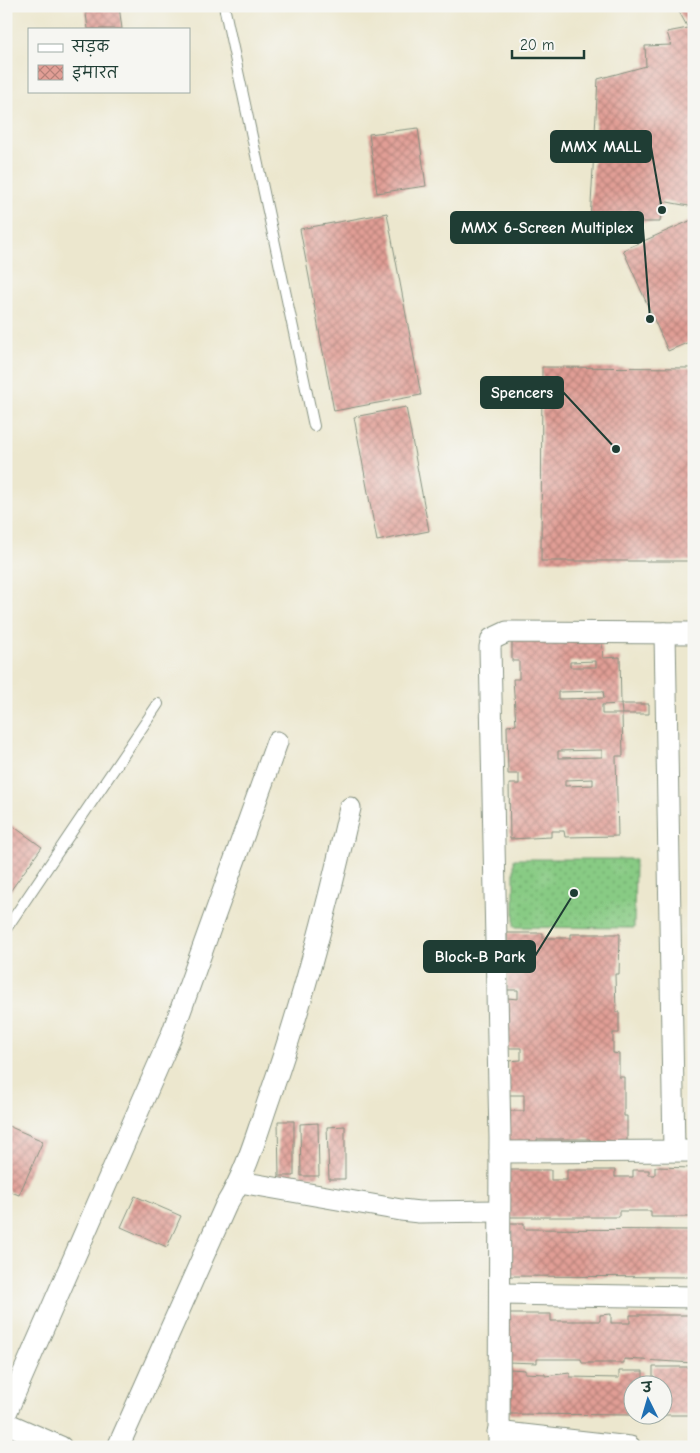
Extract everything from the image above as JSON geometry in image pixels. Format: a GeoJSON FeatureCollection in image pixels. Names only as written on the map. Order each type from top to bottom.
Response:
{"type":"FeatureCollection","features":[{"type":"Feature","properties":{"kind":"street"},"geometry":{"type":"LineString","coordinates":[[630,1447],[499,1439],[501,1294],[498,1211],[500,1152],[490,647],[492,639],[507,632],[694,633]]}},
{"type":"Feature","properties":{"kind":"street"},"geometry":{"type":"LineString","coordinates":[[500,1152],[684,1150],[665,633]]}},
{"type":"Feature","properties":{"kind":"street"},"geometry":{"type":"LineString","coordinates":[[6,1413],[172,1034],[277,742]]}},
{"type":"Feature","properties":{"kind":"street"},"geometry":{"type":"LineString","coordinates":[[118,1447],[226,1205],[240,1182],[282,1060],[331,894],[350,808]]}},
{"type":"Feature","properties":{"kind":"street"},"geometry":{"type":"LineString","coordinates":[[240,1182],[387,1209],[419,1212],[498,1211]]}},
{"type":"Feature","properties":{"kind":"street"},"geometry":{"type":"LineString","coordinates":[[501,1294],[694,1297]]}},
{"type":"Feature","properties":{"kind":"street"},"geometry":{"type":"LineString","coordinates":[[6,1423],[62,1447]]}},
{"type":"Feature","properties":{"kind":"lane"},"geometry":{"type":"LineString","coordinates":[[224,6],[314,426]]}},
{"type":"Feature","properties":{"kind":"lane"},"geometry":{"type":"LineString","coordinates":[[6,929],[158,704]]}},
{"type":"Feature","properties":{"kind":"green space"},"geometry":{"type":"Polygon","coordinates":[[[514,859],[635,859],[634,928],[514,927],[514,859]]]}},
{"type":"Feature","properties":{"kind":"building"},"geometry":{"type":"Polygon","coordinates":[[[85,6],[119,6],[122,28],[88,28],[85,6]]]}},
{"type":"Feature","properties":{"kind":"building"},"geometry":{"type":"Polygon","coordinates":[[[676,6],[694,6],[694,207],[662,201],[660,222],[590,222],[598,79],[646,66],[645,46],[671,45],[667,32],[688,28],[676,6]]]}},
{"type":"Feature","properties":{"kind":"building"},"geometry":{"type":"Polygon","coordinates":[[[418,128],[426,186],[377,193],[369,134],[418,128]]]}},
{"type":"Feature","properties":{"kind":"building"},"geometry":{"type":"Polygon","coordinates":[[[387,213],[421,395],[334,411],[300,229],[387,213]]]}},
{"type":"Feature","properties":{"kind":"building"},"geometry":{"type":"Polygon","coordinates":[[[694,219],[694,340],[668,351],[623,250],[694,219]]]}},
{"type":"Feature","properties":{"kind":"building"},"geometry":{"type":"Polygon","coordinates":[[[542,367],[694,368],[694,561],[541,561],[542,367]]]}},
{"type":"Feature","properties":{"kind":"building"},"geometry":{"type":"Polygon","coordinates":[[[406,407],[429,531],[377,541],[354,417],[406,407]]]}},
{"type":"Feature","properties":{"kind":"building"},"geometry":{"type":"Polygon","coordinates":[[[512,636],[602,642],[603,658],[620,657],[621,704],[602,705],[602,714],[622,714],[623,756],[616,756],[618,836],[565,837],[564,831],[551,831],[551,837],[510,839],[509,784],[519,784],[519,774],[508,774],[507,726],[516,725],[513,679],[519,679],[519,661],[512,661],[512,636]],[[596,661],[570,662],[570,667],[596,667],[596,661]],[[603,691],[558,692],[558,699],[604,698],[603,691]],[[602,750],[558,751],[558,758],[602,757],[602,750]],[[593,779],[565,780],[565,786],[593,785],[593,779]]]}},
{"type":"Feature","properties":{"kind":"building"},"geometry":{"type":"Polygon","coordinates":[[[621,704],[649,704],[649,714],[622,714],[621,704]]]}},
{"type":"Feature","properties":{"kind":"building"},"geometry":{"type":"Polygon","coordinates":[[[6,821],[42,847],[6,897],[6,821]]]}},
{"type":"Feature","properties":{"kind":"building"},"geometry":{"type":"Polygon","coordinates":[[[507,933],[543,933],[543,938],[571,938],[571,934],[620,934],[619,974],[615,974],[616,1012],[619,1012],[619,1033],[613,1033],[613,1053],[619,1054],[619,1077],[624,1077],[624,1116],[627,1116],[627,1143],[590,1143],[590,1139],[537,1139],[537,1143],[504,1143],[504,1111],[524,1111],[524,1095],[509,1095],[509,1061],[521,1060],[521,1048],[507,1048],[507,998],[518,999],[518,990],[507,990],[507,933]]]}},
{"type":"Feature","properties":{"kind":"building"},"geometry":{"type":"Polygon","coordinates":[[[278,1121],[294,1121],[294,1176],[279,1176],[278,1121]]]}},
{"type":"Feature","properties":{"kind":"building"},"geometry":{"type":"Polygon","coordinates":[[[318,1123],[319,1176],[301,1176],[300,1124],[318,1123]]]}},
{"type":"Feature","properties":{"kind":"building"},"geometry":{"type":"Polygon","coordinates":[[[6,1125],[43,1141],[19,1195],[6,1190],[6,1125]]]}},
{"type":"Feature","properties":{"kind":"building"},"geometry":{"type":"Polygon","coordinates":[[[345,1126],[345,1179],[329,1179],[327,1127],[345,1126]]]}},
{"type":"Feature","properties":{"kind":"building"},"geometry":{"type":"Polygon","coordinates":[[[655,1167],[694,1168],[694,1217],[651,1217],[651,1211],[619,1211],[619,1217],[506,1217],[507,1170],[551,1170],[551,1180],[567,1180],[567,1170],[615,1170],[615,1177],[633,1177],[633,1170],[649,1170],[649,1175],[655,1175],[655,1167]]]}},
{"type":"Feature","properties":{"kind":"building"},"geometry":{"type":"Polygon","coordinates":[[[135,1196],[181,1216],[167,1247],[121,1227],[135,1196]]]}},
{"type":"Feature","properties":{"kind":"building"},"geometry":{"type":"Polygon","coordinates":[[[506,1223],[524,1223],[524,1229],[694,1230],[694,1277],[506,1276],[506,1223]]]}},
{"type":"Feature","properties":{"kind":"building"},"geometry":{"type":"Polygon","coordinates":[[[508,1314],[551,1314],[551,1321],[600,1321],[600,1315],[611,1314],[611,1323],[630,1323],[630,1315],[694,1315],[694,1363],[624,1359],[624,1363],[582,1363],[581,1359],[537,1359],[537,1363],[507,1362],[508,1314]]]}},
{"type":"Feature","properties":{"kind":"building"},"geometry":{"type":"Polygon","coordinates":[[[653,1367],[694,1367],[693,1415],[672,1415],[672,1376],[653,1376],[653,1367]]]}},
{"type":"Feature","properties":{"kind":"building"},"geometry":{"type":"Polygon","coordinates":[[[510,1369],[525,1370],[525,1373],[545,1374],[545,1376],[570,1373],[570,1377],[619,1378],[619,1371],[643,1371],[643,1376],[622,1376],[622,1415],[510,1414],[510,1369]]]}},
{"type":"Feature","properties":{"kind":"place","name":"MMX MALL"},"geometry":{"type":"Point","coordinates":[662,210]}},
{"type":"Feature","properties":{"kind":"place","name":"MMX 6-Screen Multiplex"},"geometry":{"type":"Point","coordinates":[650,319]}},
{"type":"Feature","properties":{"kind":"place","name":"Spencers"},"geometry":{"type":"Point","coordinates":[616,449]}},
{"type":"Feature","properties":{"kind":"place","name":"Block-B Park"},"geometry":{"type":"Point","coordinates":[574,893]}}]}
